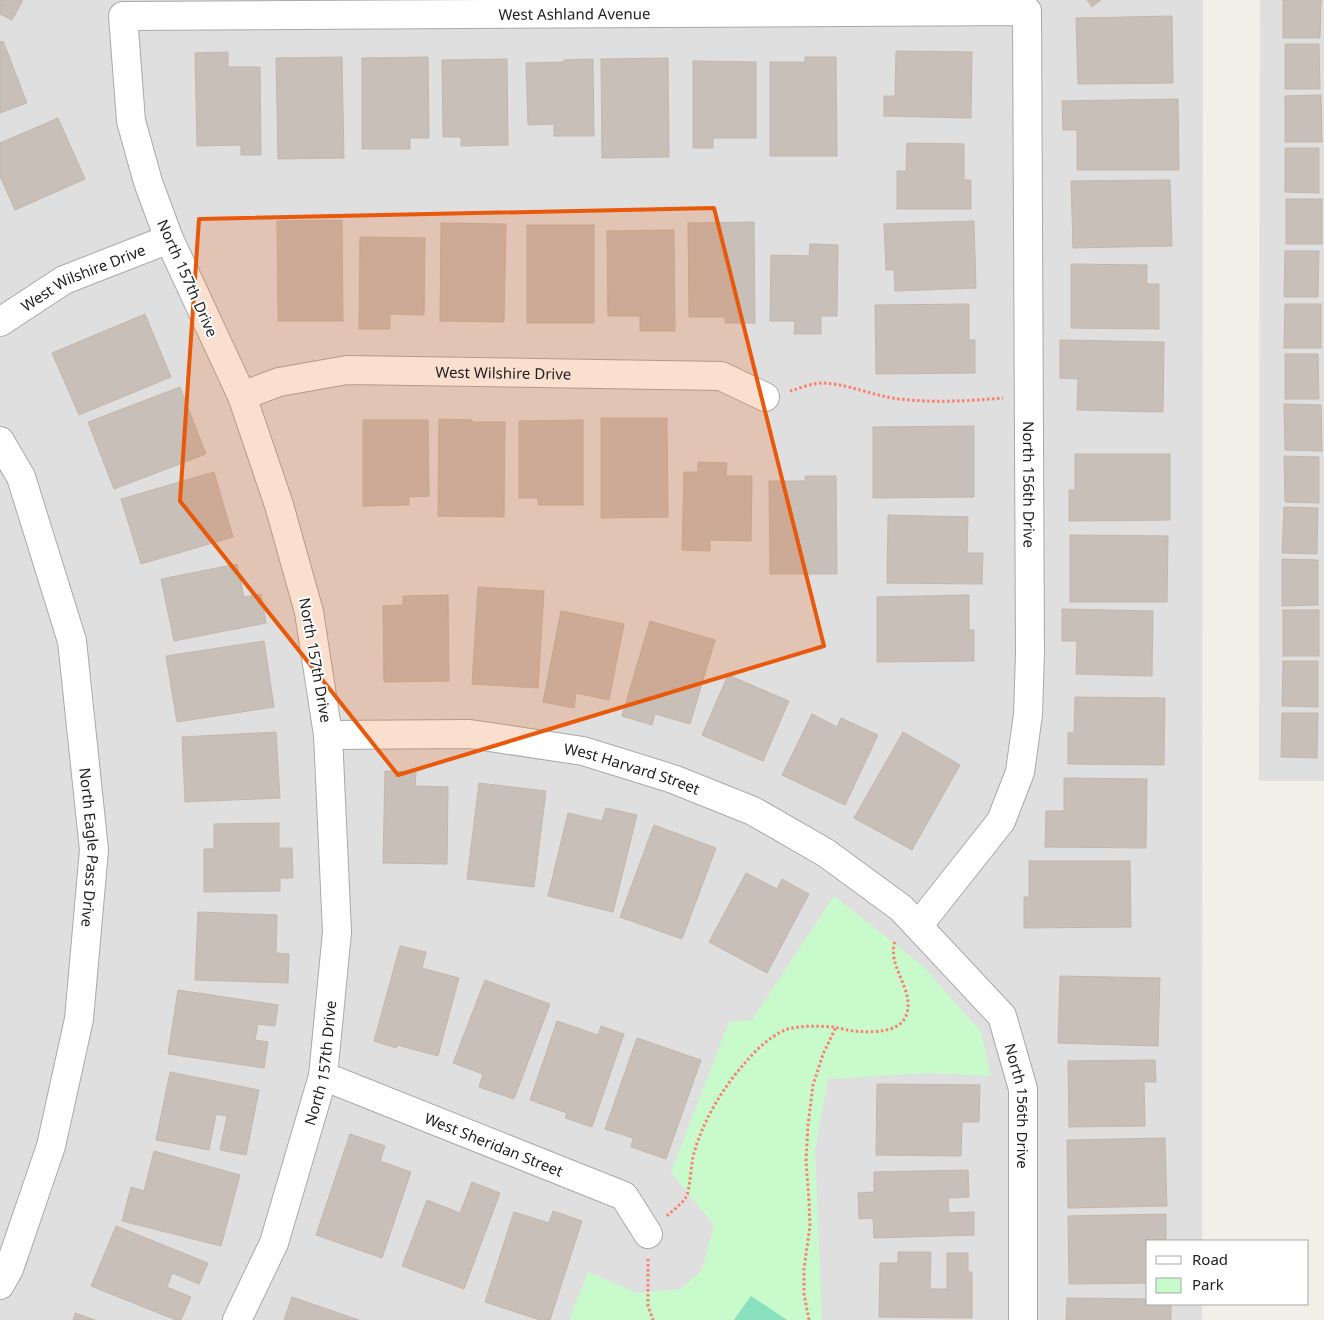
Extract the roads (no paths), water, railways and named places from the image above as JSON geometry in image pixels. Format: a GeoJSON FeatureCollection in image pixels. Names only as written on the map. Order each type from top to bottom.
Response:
{"type":"FeatureCollection","features":[{"type":"Feature","properties":{"kind":"street","name":"West Ashland Avenue"},"geometry":{"type":"LineString","coordinates":[[123,16],[1027,11]]}},
{"type":"Feature","properties":{"kind":"street","name":"North 156th Drive"},"geometry":{"type":"LineString","coordinates":[[1023,1320],[1023,1089],[1002,1016],[910,918],[1000,821],[1020,772],[1028,714],[1030,653],[1030,394],[1027,11]]}},
{"type":"Feature","properties":{"kind":"street","name":"North 157th Drive"},"geometry":{"type":"LineString","coordinates":[[123,16],[131,120],[148,182],[169,239],[242,396],[279,505],[309,612],[328,735],[337,932],[323,1076],[274,1243],[237,1320]]}},
{"type":"Feature","properties":{"kind":"street","name":"West Wilshire Drive"},"geometry":{"type":"LineString","coordinates":[[0,322],[64,280],[169,239]]}},
{"type":"Feature","properties":{"kind":"street","name":"West Wilshire Drive"},"geometry":{"type":"LineString","coordinates":[[242,396],[279,382],[347,370],[722,376],[765,397]]}},
{"type":"Feature","properties":{"kind":"street","name":"North Eagle Pass Drive"},"geometry":{"type":"LineString","coordinates":[[0,441],[21,477],[72,642],[94,850],[79,1019],[51,1146],[9,1269],[0,1285]]}},
{"type":"Feature","properties":{"kind":"street","name":"West Harvard Street"},"geometry":{"type":"LineString","coordinates":[[328,735],[470,734],[584,752],[672,779],[753,811],[826,853],[910,918]]}},
{"type":"Feature","properties":{"kind":"street","name":"West Sheridan Street"},"geometry":{"type":"LineString","coordinates":[[323,1076],[624,1196],[648,1234]]}}]}
